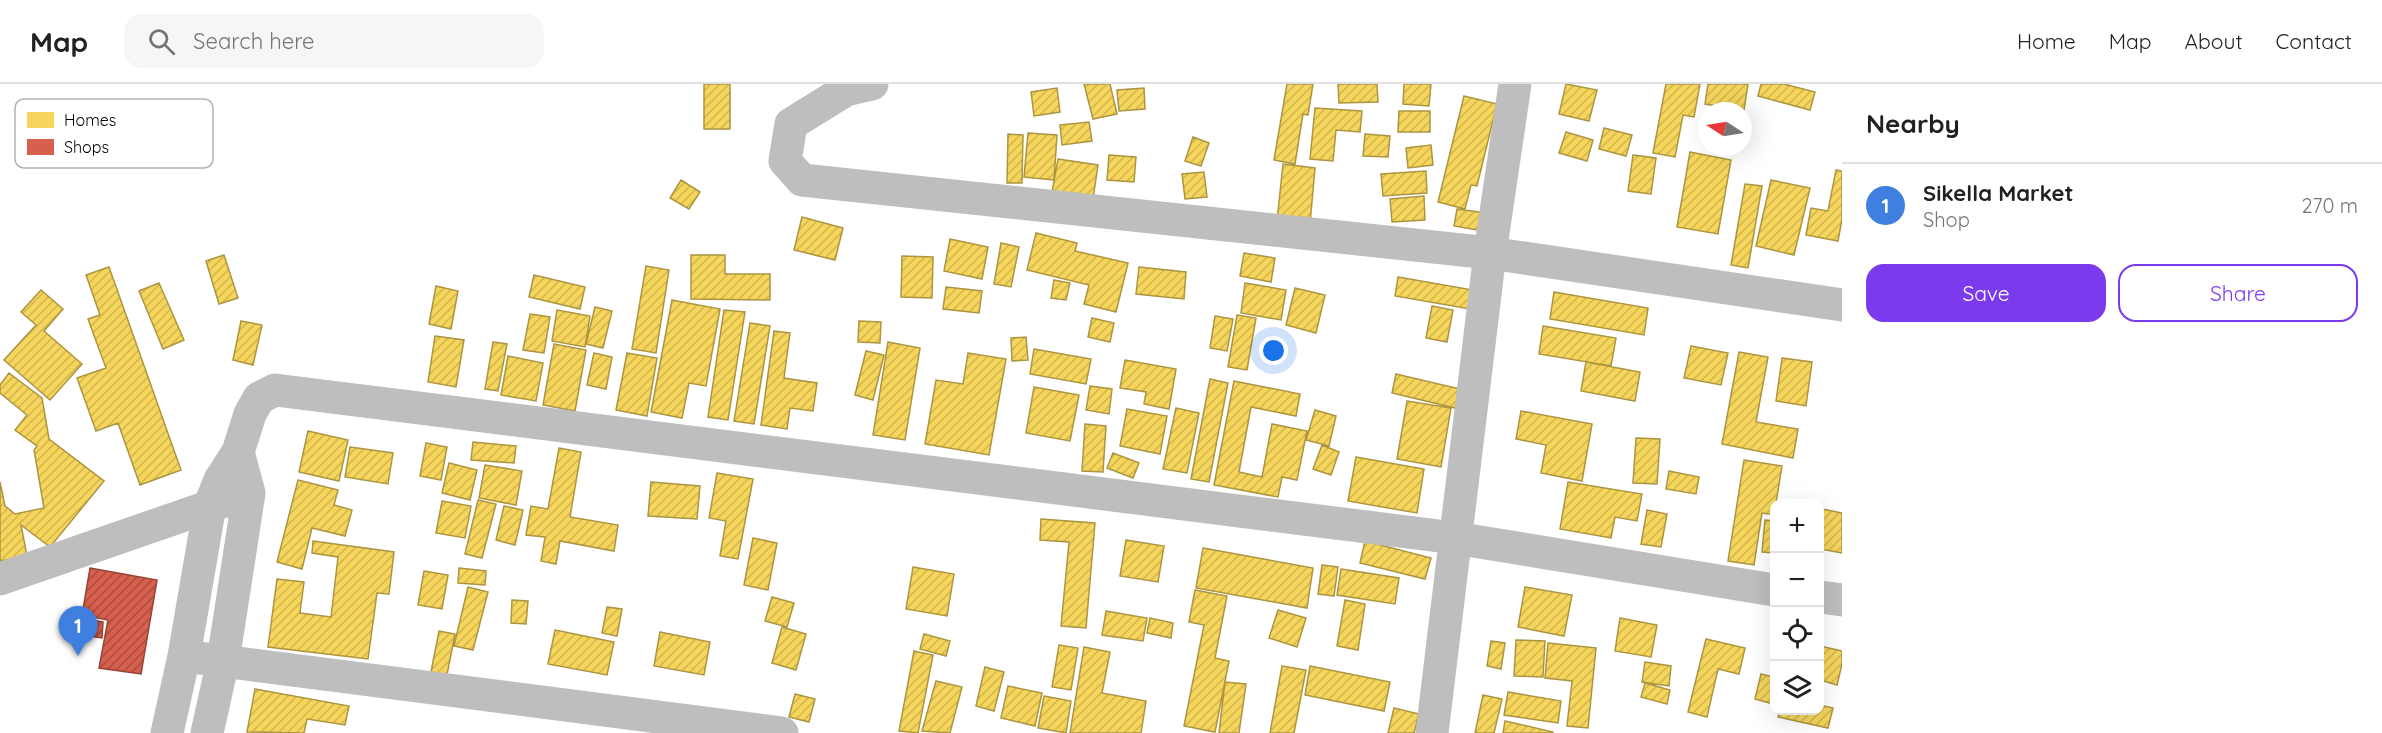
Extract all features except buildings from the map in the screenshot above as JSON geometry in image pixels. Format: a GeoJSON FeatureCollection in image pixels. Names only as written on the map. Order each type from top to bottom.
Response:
{"type":"FeatureCollection","features":[{"type":"Feature","properties":{"kind":"street"},"geometry":{"type":"LineString","coordinates":[[872,84],[846,90],[791,124],[784,161],[802,180],[1491,253],[1842,305]]}},
{"type":"Feature","properties":{"kind":"street"},"geometry":{"type":"LineString","coordinates":[[1432,733],[1491,253],[1515,84]]}},
{"type":"Feature","properties":{"kind":"street"},"geometry":{"type":"LineString","coordinates":[[167,733],[184,656],[210,505],[220,480],[238,452],[250,414],[259,398],[275,390],[1455,538],[1770,589]]}},
{"type":"Feature","properties":{"kind":"street"},"geometry":{"type":"LineString","coordinates":[[207,733],[223,661],[249,493],[238,452]]}},
{"type":"Feature","properties":{"kind":"street"},"geometry":{"type":"LineString","coordinates":[[0,579],[249,493]]}},
{"type":"Feature","properties":{"kind":"street"},"geometry":{"type":"LineString","coordinates":[[1824,598],[1842,600]]}},
{"type":"Feature","properties":{"kind":"street"},"geometry":{"type":"LineString","coordinates":[[184,656],[782,733]]}},
{"type":"Feature","properties":{"kind":"place","name":"Sikella Market"},"geometry":{"type":"Point","coordinates":[78,656]}}]}
